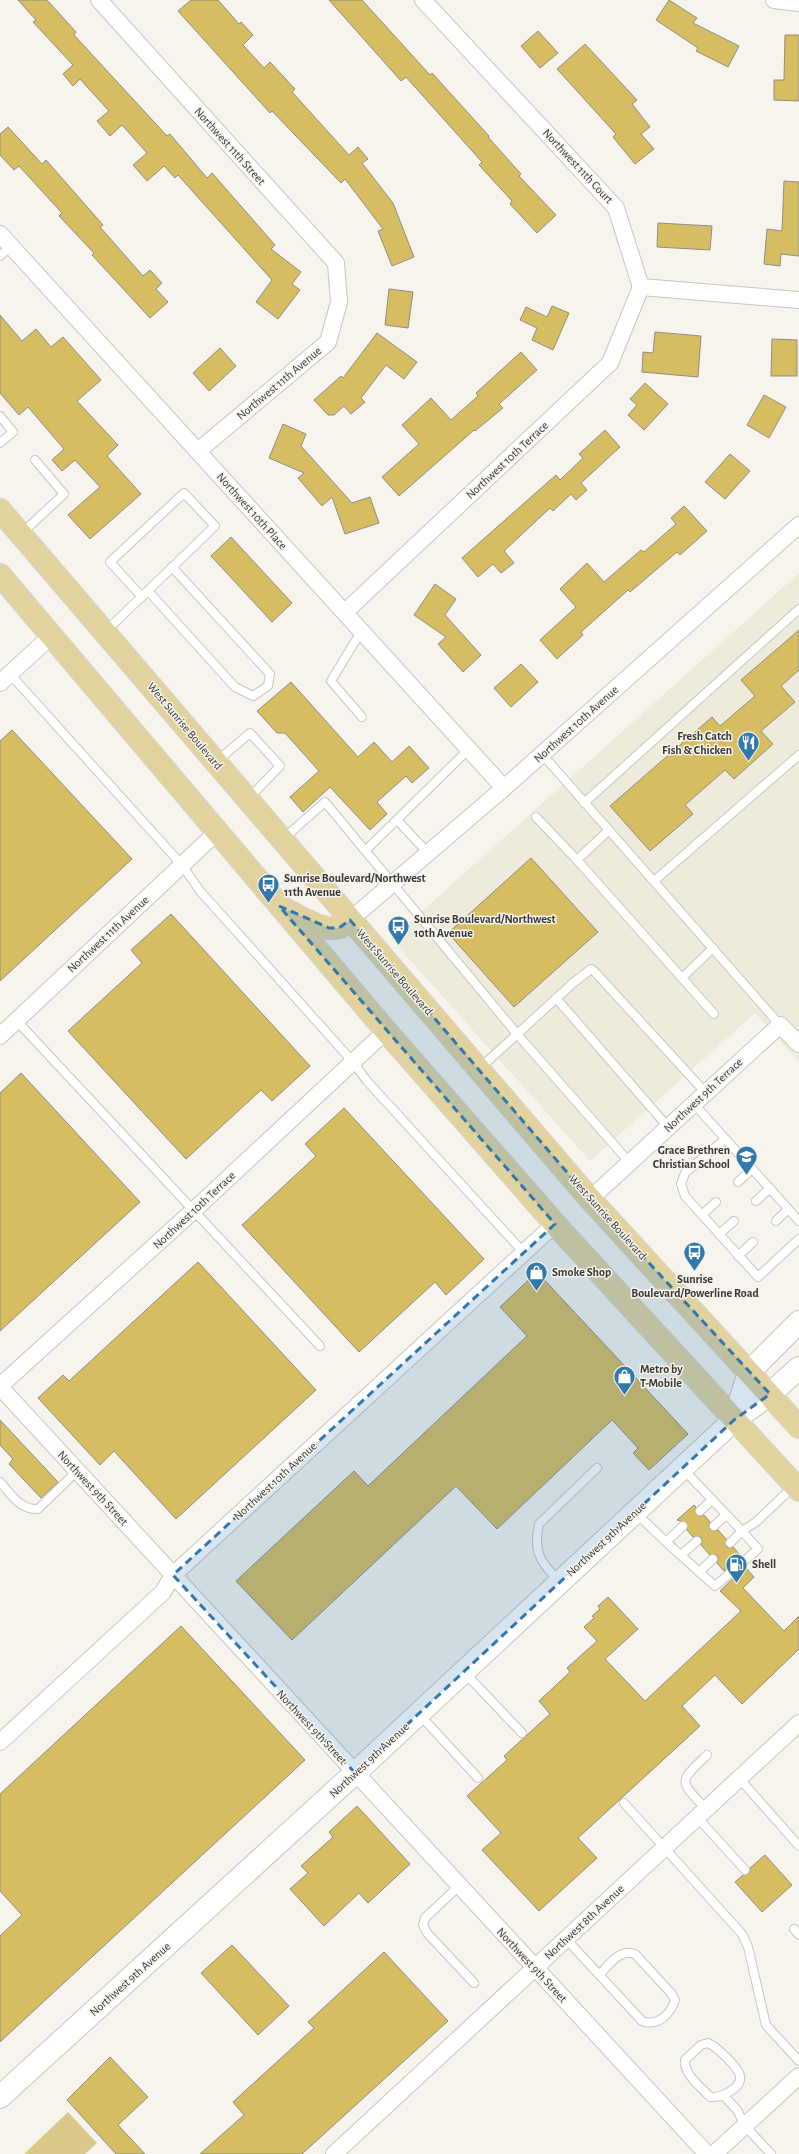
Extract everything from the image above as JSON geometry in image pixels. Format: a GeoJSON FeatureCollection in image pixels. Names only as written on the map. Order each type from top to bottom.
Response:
{"type":"FeatureCollection","features":[{"type":"Feature","properties":{"kind":"main road","name":"West Sunrise Boulevard"},"geometry":{"type":"LineString","coordinates":[[0,510],[590,1199],[799,1427]]}},
{"type":"Feature","properties":{"kind":"main road"},"geometry":{"type":"LineString","coordinates":[[0,575],[386,1031],[555,1224],[797,1487]]}},
{"type":"Feature","properties":{"kind":"main road"},"geometry":{"type":"LineString","coordinates":[[279,906],[313,923],[329,928],[340,928],[350,920]]}},
{"type":"Feature","properties":{"kind":"main road","name":"Northwest 9th Avenue"},"geometry":{"type":"LineString","coordinates":[[734,1420],[750,1372],[799,1322]]}},
{"type":"Feature","properties":{"kind":"main road","name":"Northwest 9th Avenue"},"geometry":{"type":"LineString","coordinates":[[0,2097],[419,1714],[734,1420],[770,1394],[799,1368]]}},
{"type":"Feature","properties":{"kind":"street","name":"Northwest 11th Street"},"geometry":{"type":"LineString","coordinates":[[100,0],[336,263],[339,302]]}},
{"type":"Feature","properties":{"kind":"street","name":"Northwest 11th Court"},"geometry":{"type":"LineString","coordinates":[[423,0],[616,208],[640,287]]}},
{"type":"Feature","properties":{"kind":"street"},"geometry":{"type":"LineString","coordinates":[[774,0],[799,3]]}},
{"type":"Feature","properties":{"kind":"street","name":"Northwest 10th Place"},"geometry":{"type":"LineString","coordinates":[[0,234],[5,251],[198,452],[362,630],[504,788]]}},
{"type":"Feature","properties":{"kind":"street"},"geometry":{"type":"LineString","coordinates":[[640,287],[799,300]]}},
{"type":"Feature","properties":{"kind":"street","name":"Northwest 10th Terrace"},"geometry":{"type":"LineString","coordinates":[[345,612],[610,363],[640,287]]}},
{"type":"Feature","properties":{"kind":"street","name":"Northwest 11th Avenue"},"geometry":{"type":"LineString","coordinates":[[198,452],[328,342],[339,302]]}},
{"type":"Feature","properties":{"kind":"street","name":"Northwest 10th Avenue"},"geometry":{"type":"LineString","coordinates":[[350,920],[504,788],[799,525]]}},
{"type":"Feature","properties":{"kind":"street"},"geometry":{"type":"LineString","coordinates":[[5,679],[51,636]]}},
{"type":"Feature","properties":{"kind":"street","name":"Northwest 11th Avenue"},"geometry":{"type":"LineString","coordinates":[[0,1036],[217,832]]}},
{"type":"Feature","properties":{"kind":"street"},"geometry":{"type":"LineString","coordinates":[[780,1025],[799,1044]]}},
{"type":"Feature","properties":{"kind":"street","name":"Northwest 9th Terrace"},"geometry":{"type":"LineString","coordinates":[[590,1199],[780,1025]]}},
{"type":"Feature","properties":{"kind":"street","name":"Northwest 10th Terrace"},"geometry":{"type":"LineString","coordinates":[[0,1387],[193,1211],[386,1031]]}},
{"type":"Feature","properties":{"kind":"street","name":"Northwest 10th Avenue"},"geometry":{"type":"LineString","coordinates":[[0,1742],[163,1592],[173,1576],[555,1224]]}},
{"type":"Feature","properties":{"kind":"street","name":"Northwest 9th Street"},"geometry":{"type":"LineString","coordinates":[[0,1387],[707,2154]]}},
{"type":"Feature","properties":{"kind":"street","name":"Northwest 8th Avenue"},"geometry":{"type":"LineString","coordinates":[[334,2154],[799,1723]]}},
{"type":"Feature","properties":{"kind":"street"},"geometry":{"type":"LineString","coordinates":[[714,2154],[797,2083]]}},
{"type":"Feature","properties":{"kind":"lane"},"geometry":{"type":"LineString","coordinates":[[0,416],[13,432],[0,443]]}},
{"type":"Feature","properties":{"kind":"lane"},"geometry":{"type":"LineString","coordinates":[[21,535],[64,494],[35,460]]}},
{"type":"Feature","properties":{"kind":"lane"},"geometry":{"type":"LineString","coordinates":[[104,632],[145,594],[172,567],[215,526],[184,493],[110,562],[145,594],[235,687],[253,696],[268,686],[270,674],[172,567]]}},
{"type":"Feature","properties":{"kind":"lane"},"geometry":{"type":"LineString","coordinates":[[584,802],[799,609]]}},
{"type":"Feature","properties":{"kind":"lane"},"geometry":{"type":"LineString","coordinates":[[362,630],[331,681],[362,717]]}},
{"type":"Feature","properties":{"kind":"lane"},"geometry":{"type":"LineString","coordinates":[[5,679],[182,865],[200,891],[353,1062],[367,1081],[524,1253]]}},
{"type":"Feature","properties":{"kind":"lane"},"geometry":{"type":"LineString","coordinates":[[216,763],[250,733],[280,766],[247,800]]}},
{"type":"Feature","properties":{"kind":"lane"},"geometry":{"type":"LineString","coordinates":[[366,850],[469,749]]}},
{"type":"Feature","properties":{"kind":"lane"},"geometry":{"type":"LineString","coordinates":[[542,754],[780,1025]]}},
{"type":"Feature","properties":{"kind":"lane"},"geometry":{"type":"LineString","coordinates":[[654,881],[799,755]]}},
{"type":"Feature","properties":{"kind":"lane"},"geometry":{"type":"LineString","coordinates":[[282,840],[324,802],[366,850],[392,885],[517,1034],[630,1163]]}},
{"type":"Feature","properties":{"kind":"lane"},"geometry":{"type":"LineString","coordinates":[[536,817],[577,860],[714,1014]]}},
{"type":"Feature","properties":{"kind":"lane"},"geometry":{"type":"LineString","coordinates":[[397,820],[428,853]]}},
{"type":"Feature","properties":{"kind":"lane"},"geometry":{"type":"LineString","coordinates":[[577,860],[609,830]]}},
{"type":"Feature","properties":{"kind":"lane"},"geometry":{"type":"LineString","coordinates":[[682,978],[713,948]]}},
{"type":"Feature","properties":{"kind":"lane"},"geometry":{"type":"LineString","coordinates":[[479,1069],[588,970],[594,971],[706,1093]]}},
{"type":"Feature","properties":{"kind":"lane"},"geometry":{"type":"LineString","coordinates":[[556,998],[668,1127]]}},
{"type":"Feature","properties":{"kind":"lane"},"geometry":{"type":"LineString","coordinates":[[16,1020],[320,1346]]}},
{"type":"Feature","properties":{"kind":"lane"},"geometry":{"type":"LineString","coordinates":[[694,1104],[799,1221]]}},
{"type":"Feature","properties":{"kind":"lane"},"geometry":{"type":"LineString","coordinates":[[725,1139],[685,1173],[681,1184],[685,1196],[758,1277],[799,1239]]}},
{"type":"Feature","properties":{"kind":"lane"},"geometry":{"type":"LineString","coordinates":[[738,1182],[752,1169]]}},
{"type":"Feature","properties":{"kind":"lane"},"geometry":{"type":"LineString","coordinates":[[756,1200],[770,1188]]}},
{"type":"Feature","properties":{"kind":"lane"},"geometry":{"type":"LineString","coordinates":[[702,1215],[716,1202]]}},
{"type":"Feature","properties":{"kind":"lane"},"geometry":{"type":"LineString","coordinates":[[776,1221],[788,1209]]}},
{"type":"Feature","properties":{"kind":"lane"},"geometry":{"type":"LineString","coordinates":[[719,1234],[734,1221]]}},
{"type":"Feature","properties":{"kind":"lane"},"geometry":{"type":"LineString","coordinates":[[738,1256],[753,1242]]}},
{"type":"Feature","properties":{"kind":"lane"},"geometry":{"type":"LineString","coordinates":[[560,1582],[543,1564],[538,1554],[537,1534],[539,1524],[597,1468]]}},
{"type":"Feature","properties":{"kind":"lane"},"geometry":{"type":"LineString","coordinates":[[635,1512],[715,1586],[758,1549],[682,1468]]}},
{"type":"Feature","properties":{"kind":"lane"},"geometry":{"type":"LineString","coordinates":[[0,1482],[23,1507],[30,1510],[38,1509],[77,1471]]}},
{"type":"Feature","properties":{"kind":"lane"},"geometry":{"type":"LineString","coordinates":[[730,1543],[742,1531],[756,1522],[797,1487]]}},
{"type":"Feature","properties":{"kind":"lane"},"geometry":{"type":"LineString","coordinates":[[700,1511],[712,1500]]}},
{"type":"Feature","properties":{"kind":"lane"},"geometry":{"type":"LineString","coordinates":[[714,1526],[726,1515]]}},
{"type":"Feature","properties":{"kind":"lane"},"geometry":{"type":"LineString","coordinates":[[666,1542],[683,1526]]}},
{"type":"Feature","properties":{"kind":"lane"},"geometry":{"type":"LineString","coordinates":[[681,1555],[697,1541]]}},
{"type":"Feature","properties":{"kind":"lane"},"geometry":{"type":"LineString","coordinates":[[699,1572],[713,1559]]}},
{"type":"Feature","properties":{"kind":"lane"},"geometry":{"type":"LineString","coordinates":[[464,1672],[522,1733]]}},
{"type":"Feature","properties":{"kind":"lane"},"geometry":{"type":"LineString","coordinates":[[419,1714],[478,1778]]}},
{"type":"Feature","properties":{"kind":"lane"},"geometry":{"type":"LineString","coordinates":[[707,1755],[686,1775],[684,1780],[685,1786],[701,1813],[745,1870]]}},
{"type":"Feature","properties":{"kind":"lane"},"geometry":{"type":"LineString","coordinates":[[739,1778],[799,1846]]}},
{"type":"Feature","properties":{"kind":"lane"},"geometry":{"type":"LineString","coordinates":[[624,1803],[742,1934],[748,1947],[766,2025],[799,2061]]}},
{"type":"Feature","properties":{"kind":"lane"},"geometry":{"type":"LineString","coordinates":[[459,1886],[425,1918],[423,1925],[427,1933],[474,1983]]}},
{"type":"Feature","properties":{"kind":"lane"},"geometry":{"type":"LineString","coordinates":[[566,1939],[599,1975],[642,2021],[649,2024],[655,2023],[673,2008],[675,2000],[671,1993],[635,1954],[629,1952],[623,1953],[599,1975]]}},
{"type":"Feature","properties":{"kind":"lane"},"geometry":{"type":"LineString","coordinates":[[708,2043],[715,2046],[738,2071],[740,2077],[739,2082],[724,2096],[710,2097],[686,2071],[685,2060],[701,2045],[708,2043]]}},
{"type":"Feature","properties":{"kind":"lane"},"geometry":{"type":"LineString","coordinates":[[724,2096],[737,2110],[745,2126],[771,2154]]}},
{"type":"Feature","properties":{"kind":"highlighted area"},"geometry":{"type":"Polygon","coordinates":[[[279,906],[329,928],[339,928],[350,920],[590,1199],[770,1394],[734,1420],[355,1773],[173,1575],[555,1224],[279,906]]]}},
{"type":"Feature","properties":{"kind":"shaded area"},"geometry":{"type":"Polygon","coordinates":[[[799,573],[799,1062],[755,1013],[590,1161],[391,939],[799,573]]]}},
{"type":"Feature","properties":{"kind":"shaded area"},"geometry":{"type":"Polygon","coordinates":[[[68,2112],[97,2143],[85,2154],[24,2154],[68,2112]]]}},
{"type":"Feature","properties":{"kind":"building"},"geometry":{"type":"Polygon","coordinates":[[[18,0],[47,0],[76,32],[74,35],[167,136],[170,134],[207,178],[212,173],[275,245],[271,249],[301,272],[292,284],[300,290],[278,319],[256,302],[272,280],[178,175],[175,178],[164,166],[147,181],[133,165],[147,153],[122,125],[110,136],[97,121],[109,111],[80,79],[73,86],[63,74],[73,65],[33,22],[36,20],[18,0]]]}},
{"type":"Feature","properties":{"kind":"building"},"geometry":{"type":"Polygon","coordinates":[[[191,0],[218,0],[239,24],[241,22],[253,35],[243,45],[264,68],[270,62],[295,89],[292,92],[349,155],[358,147],[368,159],[362,163],[393,203],[414,257],[392,266],[378,231],[383,229],[345,179],[341,183],[272,111],[270,113],[178,11],[191,0]]]}},
{"type":"Feature","properties":{"kind":"building"},"geometry":{"type":"Polygon","coordinates":[[[329,0],[362,0],[430,75],[432,73],[489,136],[488,137],[521,174],[519,176],[556,215],[537,233],[510,204],[512,201],[479,165],[482,162],[406,77],[401,81],[329,0]]]}},
{"type":"Feature","properties":{"kind":"building"},"geometry":{"type":"Polygon","coordinates":[[[669,0],[697,18],[693,23],[739,46],[728,67],[696,51],[698,48],[656,20],[669,0]]]}},
{"type":"Feature","properties":{"kind":"building"},"geometry":{"type":"Polygon","coordinates":[[[538,31],[558,53],[540,68],[521,46],[538,31]]]}},
{"type":"Feature","properties":{"kind":"building"},"geometry":{"type":"Polygon","coordinates":[[[785,35],[799,35],[799,101],[774,100],[774,80],[784,80],[785,35]]]}},
{"type":"Feature","properties":{"kind":"building"},"geometry":{"type":"Polygon","coordinates":[[[585,44],[637,100],[632,104],[650,127],[641,134],[654,149],[635,164],[613,137],[616,134],[557,69],[585,44]]]}},
{"type":"Feature","properties":{"kind":"building"},"geometry":{"type":"Polygon","coordinates":[[[8,127],[42,164],[46,160],[103,225],[100,227],[143,276],[150,270],[162,283],[156,289],[168,302],[150,318],[92,255],[94,253],[59,216],[62,213],[19,166],[14,170],[0,155],[0,134],[8,127]]]}},
{"type":"Feature","properties":{"kind":"building"},"geometry":{"type":"Polygon","coordinates":[[[784,181],[799,182],[799,256],[781,254],[780,266],[764,264],[767,229],[782,231],[784,181]]]}},
{"type":"Feature","properties":{"kind":"building"},"geometry":{"type":"Polygon","coordinates":[[[658,223],[712,226],[710,250],[657,247],[658,223]]]}},
{"type":"Feature","properties":{"kind":"building"},"geometry":{"type":"Polygon","coordinates":[[[389,289],[413,292],[408,328],[385,325],[389,289]]]}},
{"type":"Feature","properties":{"kind":"building"},"geometry":{"type":"Polygon","coordinates":[[[552,306],[569,313],[553,350],[532,340],[537,328],[520,320],[526,307],[547,317],[552,306]]]}},
{"type":"Feature","properties":{"kind":"building"},"geometry":{"type":"Polygon","coordinates":[[[0,315],[22,341],[36,329],[51,347],[63,337],[101,380],[77,401],[118,445],[107,456],[141,494],[90,539],[68,515],[100,487],[75,460],[62,471],[52,460],[64,449],[28,407],[19,415],[0,393],[0,315]]]}},
{"type":"Feature","properties":{"kind":"building"},"geometry":{"type":"Polygon","coordinates":[[[655,332],[701,336],[698,377],[642,372],[643,352],[653,353],[655,332]]]}},
{"type":"Feature","properties":{"kind":"building"},"geometry":{"type":"Polygon","coordinates":[[[377,333],[417,362],[404,379],[386,365],[361,398],[365,402],[351,414],[344,406],[334,415],[328,415],[314,400],[341,376],[343,378],[377,333]]]}},
{"type":"Feature","properties":{"kind":"building"},"geometry":{"type":"Polygon","coordinates":[[[772,339],[797,340],[797,376],[771,376],[772,339]]]}},
{"type":"Feature","properties":{"kind":"building"},"geometry":{"type":"Polygon","coordinates":[[[220,348],[236,366],[209,391],[193,373],[220,348]]]}},
{"type":"Feature","properties":{"kind":"building"},"geometry":{"type":"Polygon","coordinates":[[[521,352],[537,370],[499,404],[503,408],[475,431],[474,430],[399,496],[382,477],[419,444],[402,425],[431,398],[451,420],[478,396],[476,393],[521,352]]]}},
{"type":"Feature","properties":{"kind":"building"},"geometry":{"type":"Polygon","coordinates":[[[645,383],[668,404],[644,430],[628,415],[637,405],[630,399],[645,383]]]}},
{"type":"Feature","properties":{"kind":"building"},"geometry":{"type":"Polygon","coordinates":[[[764,395],[786,407],[769,438],[747,425],[764,395]]]}},
{"type":"Feature","properties":{"kind":"building"},"geometry":{"type":"Polygon","coordinates":[[[283,424],[306,434],[301,446],[352,503],[370,497],[379,523],[345,534],[332,497],[322,506],[298,478],[304,473],[269,458],[283,424]]]}},
{"type":"Feature","properties":{"kind":"building"},"geometry":{"type":"Polygon","coordinates":[[[605,430],[620,447],[581,483],[587,490],[576,500],[571,494],[553,511],[550,508],[504,551],[514,563],[501,573],[493,564],[478,577],[462,558],[556,475],[560,480],[583,458],[579,454],[605,430]]]}},
{"type":"Feature","properties":{"kind":"building"},"geometry":{"type":"Polygon","coordinates":[[[730,454],[750,471],[725,499],[705,482],[730,454]]]}},
{"type":"Feature","properties":{"kind":"building"},"geometry":{"type":"Polygon","coordinates":[[[684,506],[707,531],[680,555],[677,552],[630,592],[628,590],[581,632],[583,635],[557,659],[540,640],[576,607],[560,589],[587,563],[604,582],[641,550],[644,552],[676,524],[671,518],[684,506]]]}},
{"type":"Feature","properties":{"kind":"building"},"geometry":{"type":"Polygon","coordinates":[[[231,537],[292,603],[272,622],[211,556],[231,537]]]}},
{"type":"Feature","properties":{"kind":"building"},"geometry":{"type":"Polygon","coordinates":[[[435,584],[456,599],[445,615],[481,655],[463,672],[438,644],[446,637],[414,615],[435,584]]]}},
{"type":"Feature","properties":{"kind":"building"},"geometry":{"type":"Polygon","coordinates":[[[799,630],[799,670],[781,686],[795,702],[761,731],[773,744],[734,779],[725,770],[685,805],[693,814],[650,851],[610,806],[712,717],[720,726],[755,696],[741,680],[799,630]]]}},
{"type":"Feature","properties":{"kind":"building"},"geometry":{"type":"Polygon","coordinates":[[[521,664],[538,682],[511,707],[494,688],[521,664]]]}},
{"type":"Feature","properties":{"kind":"building"},"geometry":{"type":"Polygon","coordinates":[[[291,682],[358,757],[374,742],[392,762],[409,746],[429,768],[412,783],[406,776],[377,802],[387,814],[370,830],[330,787],[303,812],[290,797],[319,771],[285,733],[277,733],[257,711],[291,682]]]}},
{"type":"Feature","properties":{"kind":"building"},"geometry":{"type":"Polygon","coordinates":[[[12,730],[132,859],[0,981],[0,741],[12,730]]]}},
{"type":"Feature","properties":{"kind":"building"},"geometry":{"type":"Polygon","coordinates":[[[531,858],[598,932],[514,1007],[448,933],[531,858]]]}},
{"type":"Feature","properties":{"kind":"building"},"geometry":{"type":"Polygon","coordinates":[[[171,914],[310,1066],[272,1101],[261,1090],[186,1159],[68,1031],[142,963],[131,950],[171,914]]]}},
{"type":"Feature","properties":{"kind":"building"},"geometry":{"type":"Polygon","coordinates":[[[21,1073],[140,1202],[0,1331],[0,1093],[21,1073]]]}},
{"type":"Feature","properties":{"kind":"building"},"geometry":{"type":"Polygon","coordinates":[[[344,1108],[484,1259],[446,1295],[435,1282],[359,1352],[242,1225],[316,1156],[305,1144],[344,1108]]]}},
{"type":"Feature","properties":{"kind":"building"},"geometry":{"type":"Polygon","coordinates":[[[198,1262],[316,1390],[176,1519],[114,1451],[100,1465],[38,1398],[63,1375],[69,1381],[198,1262]]]}},
{"type":"Feature","properties":{"kind":"building"},"geometry":{"type":"Polygon","coordinates":[[[537,1272],[688,1434],[649,1470],[633,1453],[638,1448],[612,1420],[497,1529],[456,1486],[292,1640],[236,1581],[354,1471],[368,1486],[527,1336],[500,1307],[537,1272]]]}},
{"type":"Feature","properties":{"kind":"building"},"geometry":{"type":"Polygon","coordinates":[[[0,1420],[58,1482],[41,1498],[9,1464],[13,1459],[0,1445],[0,1420]]]}},
{"type":"Feature","properties":{"kind":"building"},"geometry":{"type":"Polygon","coordinates":[[[694,1505],[696,1507],[696,1514],[699,1516],[704,1515],[710,1522],[710,1529],[713,1531],[718,1530],[726,1539],[726,1547],[733,1547],[741,1556],[724,1571],[717,1563],[717,1555],[710,1555],[701,1545],[701,1537],[693,1537],[687,1530],[687,1523],[677,1520],[694,1505]]]}},
{"type":"Feature","properties":{"kind":"building"},"geometry":{"type":"Polygon","coordinates":[[[745,1567],[754,1577],[743,1588],[784,1631],[799,1616],[799,1649],[742,1704],[715,1675],[682,1706],[700,1726],[578,1838],[597,1858],[539,1911],[482,1850],[501,1833],[467,1796],[507,1760],[504,1756],[550,1714],[539,1701],[570,1672],[567,1668],[597,1641],[584,1627],[594,1618],[592,1616],[600,1609],[598,1606],[608,1597],[638,1629],[605,1659],[645,1701],[741,1611],[720,1591],[745,1567]]]}},
{"type":"Feature","properties":{"kind":"building"},"geometry":{"type":"Polygon","coordinates":[[[181,1626],[305,1760],[0,2042],[0,1936],[22,1915],[0,1891],[0,1794],[181,1626]]]}},
{"type":"Feature","properties":{"kind":"building"},"geometry":{"type":"Polygon","coordinates":[[[357,1806],[410,1864],[368,1903],[359,1893],[324,1926],[290,1889],[308,1873],[301,1866],[333,1837],[329,1832],[357,1806]]]}},
{"type":"Feature","properties":{"kind":"building"},"geometry":{"type":"Polygon","coordinates":[[[765,1855],[792,1885],[762,1912],[735,1882],[743,1875],[748,1874],[750,1868],[765,1855]]]}},
{"type":"Feature","properties":{"kind":"building"},"geometry":{"type":"Polygon","coordinates":[[[232,1945],[289,2006],[258,2035],[201,1973],[232,1945]]]}},
{"type":"Feature","properties":{"kind":"building"},"geometry":{"type":"Polygon","coordinates":[[[384,1952],[448,2021],[302,2154],[200,2154],[244,2115],[233,2102],[314,2028],[308,2022],[384,1952]]]}},
{"type":"Feature","properties":{"kind":"building"},"geometry":{"type":"Polygon","coordinates":[[[110,2057],[148,2097],[118,2125],[145,2154],[116,2154],[67,2100],[110,2057]]]}},
{"type":"Feature","properties":{"kind":"place","name":"Fresh Catch Fish & Chicken"},"geometry":{"type":"Point","coordinates":[748,762]}},
{"type":"Feature","properties":{"kind":"place","name":"Sunrise Boulevard/Northwest 11th Avenue"},"geometry":{"type":"Point","coordinates":[269,904]}},
{"type":"Feature","properties":{"kind":"place","name":"Sunrise Boulevard/Northwest 10th Avenue"},"geometry":{"type":"Point","coordinates":[399,946]}},
{"type":"Feature","properties":{"kind":"place","name":"Grace Brethren Christian School"},"geometry":{"type":"Point","coordinates":[746,1176]}},
{"type":"Feature","properties":{"kind":"place","name":"Sunrise Boulevard/Powerline Road"},"geometry":{"type":"Point","coordinates":[695,1272]}},
{"type":"Feature","properties":{"kind":"place","name":"Smoke Shop"},"geometry":{"type":"Point","coordinates":[536,1292]}},
{"type":"Feature","properties":{"kind":"place","name":"Metro by T-Mobile"},"geometry":{"type":"Point","coordinates":[624,1396]}},
{"type":"Feature","properties":{"kind":"place","name":"Shell"},"geometry":{"type":"Point","coordinates":[737,1584]}}]}
